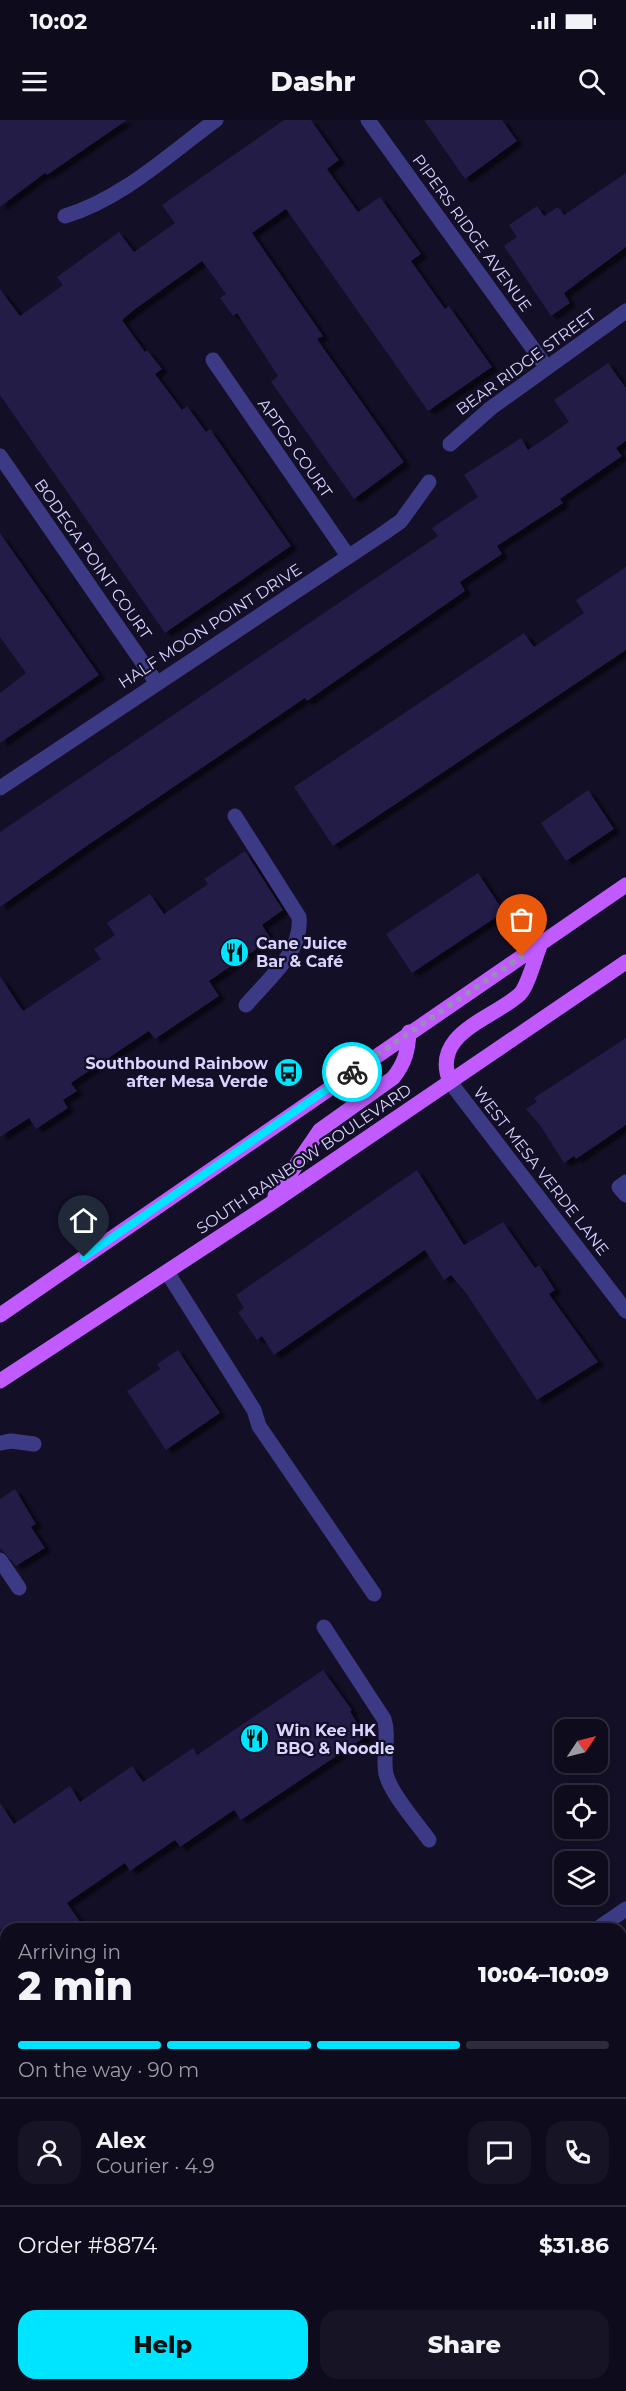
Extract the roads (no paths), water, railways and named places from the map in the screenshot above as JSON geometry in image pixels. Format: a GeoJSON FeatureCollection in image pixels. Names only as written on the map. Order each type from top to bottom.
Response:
{"type":"FeatureCollection","features":[{"type":"Feature","properties":{"kind":"main road"},"geometry":{"type":"LineString","coordinates":[[0,1314],[626,885]]}},
{"type":"Feature","properties":{"kind":"main road"},"geometry":{"type":"LineString","coordinates":[[450,1083],[445,1070],[453,1043],[464,1031],[521,993],[541,943]]}},
{"type":"Feature","properties":{"kind":"main road","name":"SOUTH RAINBOW BOULEVARD"},"geometry":{"type":"LineString","coordinates":[[0,1381],[270,1204],[626,962]]}},
{"type":"Feature","properties":{"kind":"main road"},"geometry":{"type":"LineString","coordinates":[[270,1204],[320,1130],[393,1078],[408,1052],[409,1032]]}},
{"type":"Feature","properties":{"kind":"street"},"geometry":{"type":"LineString","coordinates":[[66,216],[88,209],[110,197],[216,120]]}},
{"type":"Feature","properties":{"kind":"street","name":"PIPERS RIDGE AVENUE"},"geometry":{"type":"LineString","coordinates":[[368,120],[547,368]]}},
{"type":"Feature","properties":{"kind":"street","name":"BEAR RIDGE STREET"},"geometry":{"type":"LineString","coordinates":[[450,444],[482,415],[626,311]]}},
{"type":"Feature","properties":{"kind":"street","name":"APTOS COURT"},"geometry":{"type":"LineString","coordinates":[[213,360],[348,556]]}},
{"type":"Feature","properties":{"kind":"street","name":"BODEGA POINT COURT"},"geometry":{"type":"LineString","coordinates":[[0,456],[156,682]]}},
{"type":"Feature","properties":{"kind":"street","name":"HALF MOON POINT DRIVE"},"geometry":{"type":"LineString","coordinates":[[0,788],[401,521],[429,482]]}},
{"type":"Feature","properties":{"kind":"street"},"geometry":{"type":"LineString","coordinates":[[235,816],[299,918],[301,930],[294,949],[246,1005]]}},
{"type":"Feature","properties":{"kind":"street","name":"WEST MESA VERDE LANE"},"geometry":{"type":"LineString","coordinates":[[450,1083],[626,1311]]}},
{"type":"Feature","properties":{"kind":"street"},"geometry":{"type":"LineString","coordinates":[[626,1182],[620,1187],[626,1195]]}},
{"type":"Feature","properties":{"kind":"street"},"geometry":{"type":"LineString","coordinates":[[168,1272],[254,1410],[259,1426],[374,1594]]}},
{"type":"Feature","properties":{"kind":"street"},"geometry":{"type":"LineString","coordinates":[[0,1443],[11,1441],[34,1444]]}},
{"type":"Feature","properties":{"kind":"street"},"geometry":{"type":"LineString","coordinates":[[0,1560],[19,1588]]}},
{"type":"Feature","properties":{"kind":"street"},"geometry":{"type":"LineString","coordinates":[[324,1627],[384,1719],[388,1732],[386,1772],[389,1783],[429,1840]]}},
{"type":"Feature","properties":{"kind":"street"},"geometry":{"type":"LineString","coordinates":[[606,1923],[626,1909]]}},
{"type":"Feature","properties":{"kind":"place","name":"Cane Juice Bar & Café"},"geometry":{"type":"Point","coordinates":[235,952]}},
{"type":"Feature","properties":{"kind":"place","name":"Southbound Rainbow after Mesa Verde"},"geometry":{"type":"Point","coordinates":[289,1072]}},
{"type":"Feature","properties":{"kind":"place","name":"Win Kee HK BBQ & Noodle"},"geometry":{"type":"Point","coordinates":[255,1739]}}]}
